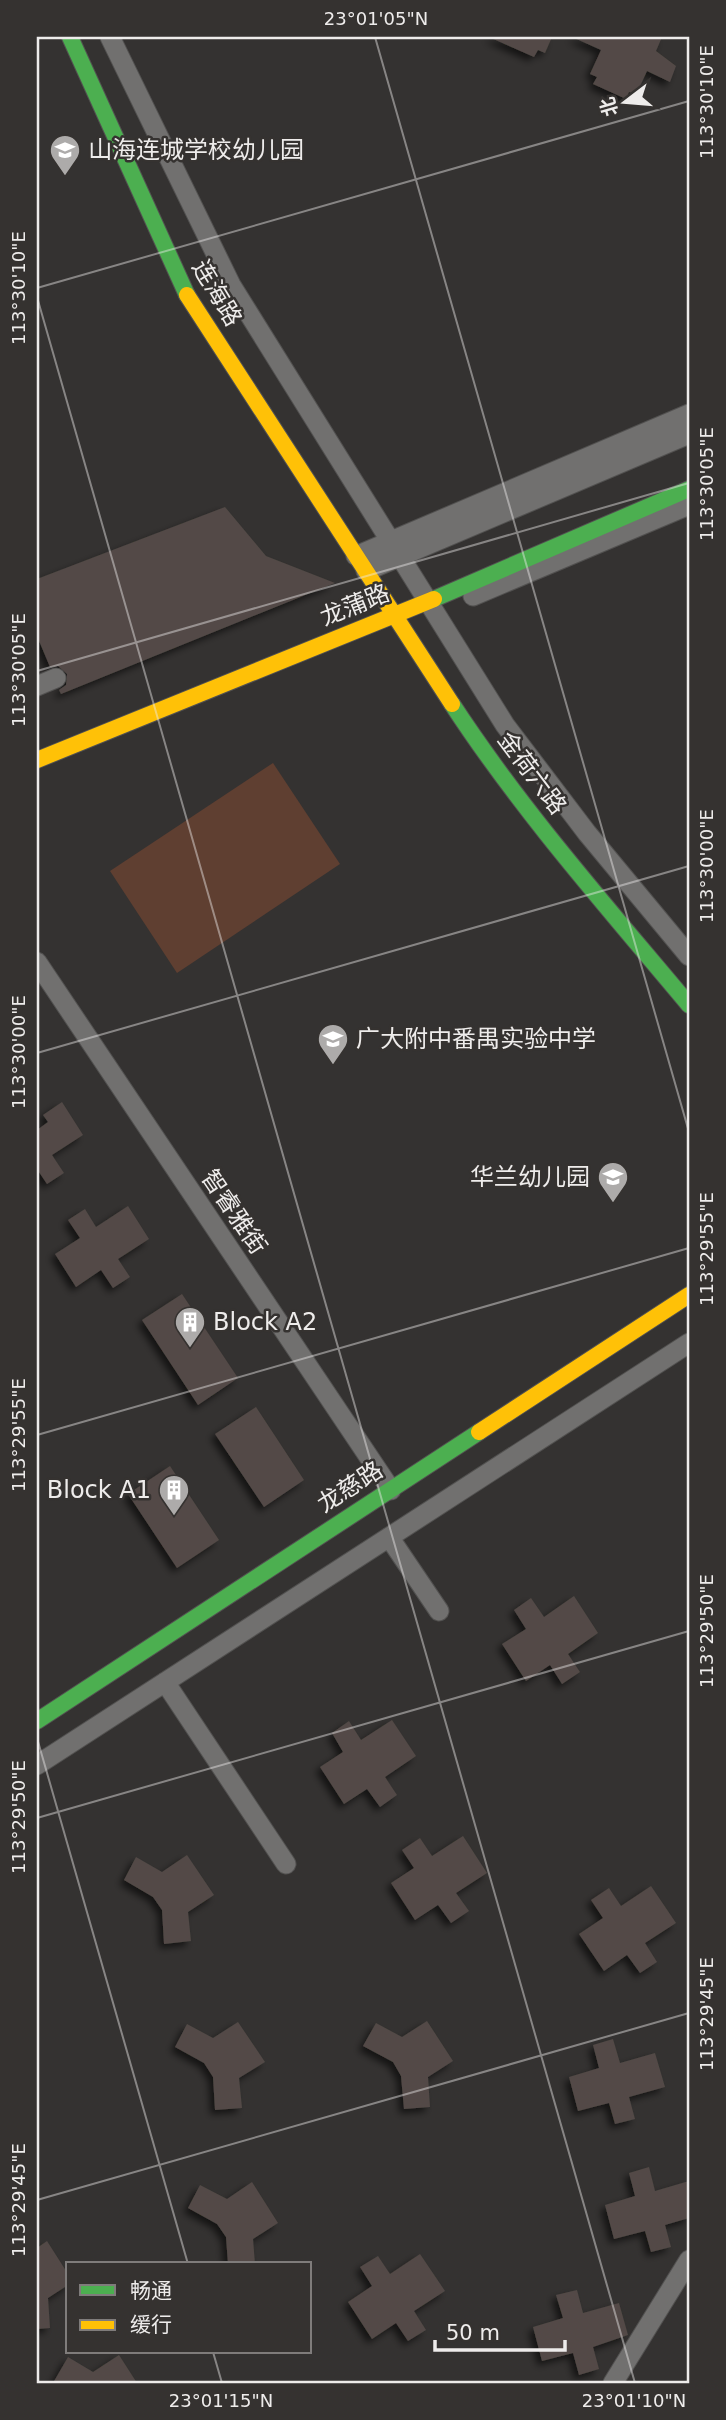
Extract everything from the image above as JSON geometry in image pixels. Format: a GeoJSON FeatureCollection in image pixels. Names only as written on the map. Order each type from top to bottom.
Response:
{"type":"FeatureCollection","features":[{"type":"Feature","properties":{"kind":"street","name":"连海路"},"geometry":{"type":"LineString","coordinates":[[70,37],[181,286],[361,563]]}},
{"type":"Feature","properties":{"kind":"street","name":"连海路"},"geometry":{"type":"LineString","coordinates":[[110,37],[232,285],[396,548]]}},
{"type":"Feature","properties":{"kind":"street","name":"龙蒲路"},"geometry":{"type":"LineString","coordinates":[[361,563],[689,414]]}},
{"type":"Feature","properties":{"kind":"street","name":"龙蒲路"},"geometry":{"type":"LineString","coordinates":[[396,548],[689,434]]}},
{"type":"Feature","properties":{"kind":"street","name":"龙蒲路"},"geometry":{"type":"LineString","coordinates":[[432,607],[689,489]]}},
{"type":"Feature","properties":{"kind":"street","name":"龙蒲路"},"geometry":{"type":"LineString","coordinates":[[37,760],[689,505]]}},
{"type":"Feature","properties":{"kind":"street","name":"金荷六路"},"geometry":{"type":"LineString","coordinates":[[396,548],[505,725],[587,833],[689,956]]}},
{"type":"Feature","properties":{"kind":"street","name":"金荷六路"},"geometry":{"type":"LineString","coordinates":[[361,563],[480,745],[566,858],[689,1005]]}},
{"type":"Feature","properties":{"kind":"street","name":"龙蒲路"},"geometry":{"type":"LineString","coordinates":[[37,772],[397,621]]}},
{"type":"Feature","properties":{"kind":"street"},"geometry":{"type":"LineString","coordinates":[[37,667],[37,686],[56,678]]}},
{"type":"Feature","properties":{"kind":"street","name":"智睿雅街"},"geometry":{"type":"LineString","coordinates":[[37,962],[391,1490]]}},
{"type":"Feature","properties":{"kind":"street","name":"龙慈路"},"geometry":{"type":"LineString","coordinates":[[37,1721],[689,1295]]}},
{"type":"Feature","properties":{"kind":"street"},"geometry":{"type":"LineString","coordinates":[[37,1765],[689,1343]]}},
{"type":"Feature","properties":{"kind":"street"},"geometry":{"type":"LineString","coordinates":[[389,1537],[439,1611]]}},
{"type":"Feature","properties":{"kind":"street"},"geometry":{"type":"LineString","coordinates":[[165,1682],[286,1864]]}},
{"type":"Feature","properties":{"kind":"street"},"geometry":{"type":"LineString","coordinates":[[613,2383],[686,2272]]}},
{"type":"Feature","properties":{"kind":"shaded area"},"geometry":{"type":"Polygon","coordinates":[[[273,763],[340,864],[177,973],[110,871],[273,763]]]}},
{"type":"Feature","properties":{"kind":"building"},"geometry":{"type":"Polygon","coordinates":[[[489,37],[552,37],[545,53],[538,50],[534,57],[489,37]]]}},
{"type":"Feature","properties":{"kind":"building"},"geometry":{"type":"Polygon","coordinates":[[[572,37],[662,37],[656,51],[676,66],[670,82],[647,71],[636,95],[629,92],[626,99],[593,84],[597,77],[590,74],[601,50],[572,37]]]}},
{"type":"Feature","properties":{"kind":"building"},"geometry":{"type":"Polygon","coordinates":[[[225,507],[266,556],[335,583],[61,694],[59,690],[66,685],[67,674],[58,666],[50,667],[37,636],[37,579],[225,507]]]}},
{"type":"Feature","properties":{"kind":"building"},"geometry":{"type":"Polygon","coordinates":[[[62,1102],[83,1135],[52,1155],[64,1173],[47,1184],[37,1169],[37,1130],[48,1122],[43,1115],[62,1102]]]}},
{"type":"Feature","properties":{"kind":"building"},"geometry":{"type":"Polygon","coordinates":[[[128,1206],[149,1239],[118,1259],[130,1277],[113,1288],[101,1270],[76,1287],[55,1254],[80,1238],[68,1220],[85,1209],[96,1227],[128,1206]]]}},
{"type":"Feature","properties":{"kind":"building","name":"Block A2"},"geometry":{"type":"Polygon","coordinates":[[[182,1294],[238,1378],[198,1405],[142,1320],[182,1294]]]}},
{"type":"Feature","properties":{"kind":"building"},"geometry":{"type":"Polygon","coordinates":[[[256,1407],[304,1480],[264,1507],[215,1434],[256,1407]]]}},
{"type":"Feature","properties":{"kind":"building","name":"Block A1"},"geometry":{"type":"Polygon","coordinates":[[[170,1466],[219,1540],[177,1568],[128,1494],[170,1466]]]}},
{"type":"Feature","properties":{"kind":"building"},"geometry":{"type":"Polygon","coordinates":[[[574,1596],[598,1633],[568,1654],[580,1672],[562,1684],[550,1665],[526,1681],[502,1644],[526,1629],[514,1610],[531,1598],[544,1617],[574,1596]]]}},
{"type":"Feature","properties":{"kind":"building"},"geometry":{"type":"Polygon","coordinates":[[[392,1720],[416,1756],[385,1777],[397,1795],[380,1807],[367,1789],[344,1804],[320,1767],[343,1752],[332,1733],[349,1721],[361,1740],[392,1720]]]}},
{"type":"Feature","properties":{"kind":"building"},"geometry":{"type":"Polygon","coordinates":[[[463,1836],[487,1873],[456,1893],[469,1911],[451,1923],[438,1905],[415,1920],[391,1883],[414,1868],[402,1850],[420,1838],[432,1856],[463,1836]]]}},
{"type":"Feature","properties":{"kind":"building"},"geometry":{"type":"Polygon","coordinates":[[[187,1855],[214,1895],[188,1912],[191,1941],[164,1944],[162,1910],[153,1897],[124,1880],[136,1857],[162,1872],[187,1855]]]}},
{"type":"Feature","properties":{"kind":"building"},"geometry":{"type":"Polygon","coordinates":[[[651,1886],[676,1923],[645,1943],[657,1962],[640,1973],[627,1955],[604,1971],[579,1934],[603,1918],[591,1900],[609,1888],[621,1906],[651,1886]]]}},
{"type":"Feature","properties":{"kind":"building"},"geometry":{"type":"Polygon","coordinates":[[[427,2021],[453,2061],[428,2077],[430,2107],[404,2109],[401,2076],[393,2062],[363,2046],[376,2023],[402,2037],[427,2021]]]}},
{"type":"Feature","properties":{"kind":"building"},"geometry":{"type":"Polygon","coordinates":[[[238,2022],[265,2062],[239,2078],[242,2108],[215,2110],[213,2077],[204,2063],[175,2047],[187,2024],[213,2038],[238,2022]]]}},
{"type":"Feature","properties":{"kind":"building"},"geometry":{"type":"Polygon","coordinates":[[[613,2039],[620,2063],[655,2053],[665,2087],[629,2097],[635,2119],[615,2124],[609,2103],[578,2111],[569,2077],[599,2068],[593,2045],[613,2039]]]}},
{"type":"Feature","properties":{"kind":"building"},"geometry":{"type":"Polygon","coordinates":[[[649,2167],[655,2191],[689,2181],[689,2218],[665,2225],[671,2247],[651,2252],[645,2231],[614,2239],[605,2205],[635,2196],[629,2173],[649,2167]]]}},
{"type":"Feature","properties":{"kind":"building"},"geometry":{"type":"Polygon","coordinates":[[[252,2182],[278,2223],[253,2239],[255,2262],[228,2262],[226,2237],[217,2224],[188,2208],[200,2185],[227,2199],[252,2182]]]}},
{"type":"Feature","properties":{"kind":"building"},"geometry":{"type":"Polygon","coordinates":[[[47,2241],[66,2271],[66,2286],[48,2298],[50,2328],[37,2329],[37,2248],[47,2241]]]}},
{"type":"Feature","properties":{"kind":"building"},"geometry":{"type":"Polygon","coordinates":[[[420,2254],[445,2291],[414,2311],[426,2330],[408,2341],[396,2323],[372,2339],[348,2302],[372,2286],[360,2267],[378,2256],[390,2274],[420,2254]]]}},
{"type":"Feature","properties":{"kind":"building"},"geometry":{"type":"Polygon","coordinates":[[[577,2290],[583,2313],[619,2303],[628,2335],[593,2347],[599,2369],[579,2375],[573,2353],[542,2361],[533,2327],[563,2318],[556,2295],[577,2290]]]}},
{"type":"Feature","properties":{"kind":"building"},"geometry":{"type":"Polygon","coordinates":[[[119,2355],[137,2383],[53,2383],[68,2357],[93,2372],[119,2355]]]}},
{"type":"Feature","properties":{"kind":"traffic: fast"},"geometry":{"type":"LineString","coordinates":[[70,37],[187,295]]}},
{"type":"Feature","properties":{"kind":"traffic: fast"},"geometry":{"type":"LineString","coordinates":[[434,599],[689,489]]}},
{"type":"Feature","properties":{"kind":"traffic: fast"},"geometry":{"type":"LineString","coordinates":[[452,704],[536,820],[689,1005]]}},
{"type":"Feature","properties":{"kind":"traffic: fast"},"geometry":{"type":"LineString","coordinates":[[37,1721],[479,1432]]}},
{"type":"Feature","properties":{"kind":"traffic: slow"},"geometry":{"type":"LineString","coordinates":[[187,295],[452,704]]}},
{"type":"Feature","properties":{"kind":"traffic: slow"},"geometry":{"type":"LineString","coordinates":[[37,760],[434,599]]}},
{"type":"Feature","properties":{"kind":"traffic: slow"},"geometry":{"type":"LineString","coordinates":[[479,1432],[689,1295]]}},
{"type":"Feature","properties":{"kind":"place","name":"山海连城学校幼儿园"},"geometry":{"type":"Point","coordinates":[65,177]}},
{"type":"Feature","properties":{"kind":"place","name":"广大附中番禺实验中学"},"geometry":{"type":"Point","coordinates":[333,1066]}},
{"type":"Feature","properties":{"kind":"place","name":"华兰幼儿园"},"geometry":{"type":"Point","coordinates":[613,1204]}},
{"type":"Feature","properties":{"kind":"place","name":"Block A2"},"geometry":{"type":"Point","coordinates":[190,1349]}},
{"type":"Feature","properties":{"kind":"place","name":"Block A1"},"geometry":{"type":"Point","coordinates":[174,1517]}}]}
